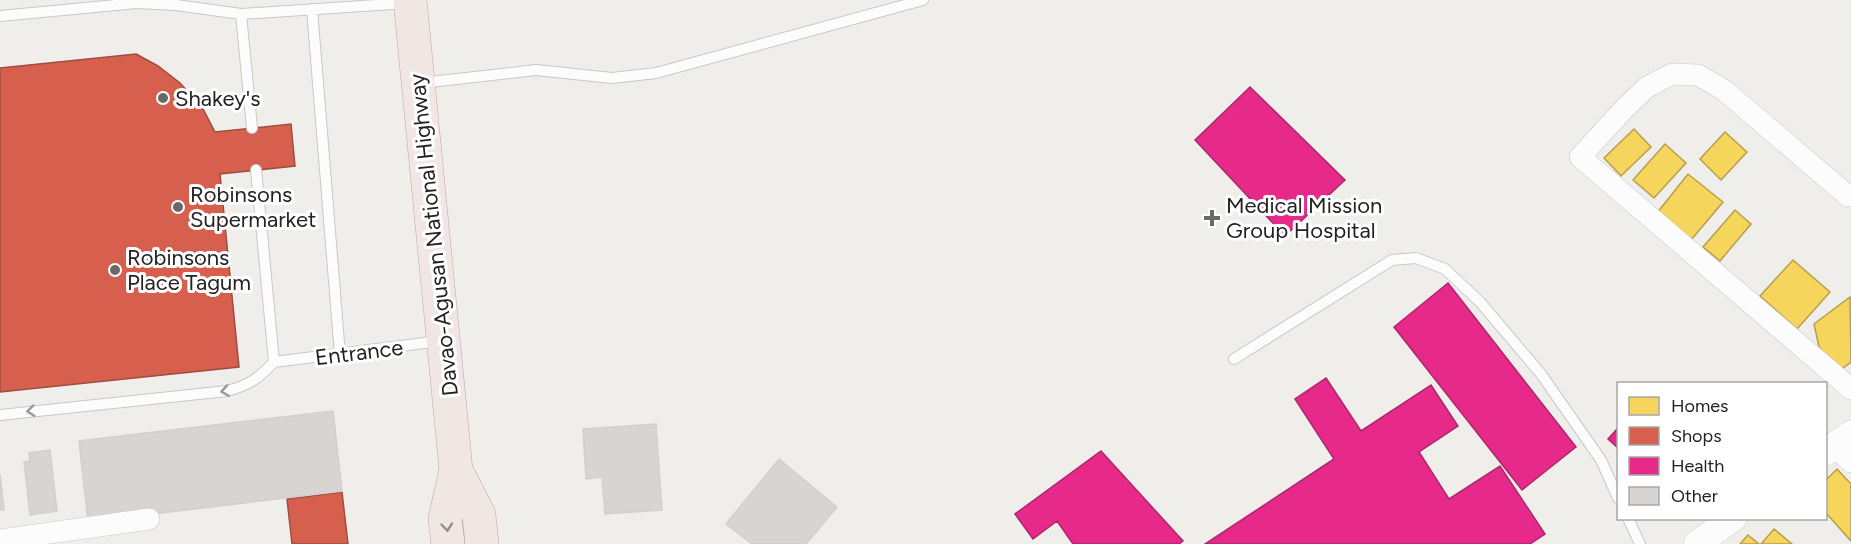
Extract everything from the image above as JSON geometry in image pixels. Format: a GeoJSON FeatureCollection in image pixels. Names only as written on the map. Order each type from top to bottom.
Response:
{"type":"FeatureCollection","features":[{"type":"Feature","properties":{"kind":"highway","name":"Davao-Agusan National Highway"},"geometry":{"type":"LineString","coordinates":[[410,1],[456,470],[445,519],[448,544]]}},
{"type":"Feature","properties":{"kind":"highway","name":"Davao-Agusan National Highway"},"geometry":{"type":"LineString","coordinates":[[456,470],[479,515],[482,544]]}},
{"type":"Feature","properties":{"kind":"street"},"geometry":{"type":"LineString","coordinates":[[1848,196],[1724,90],[1698,75],[1672,74],[1647,87],[1580,157],[1851,389]]}},
{"type":"Feature","properties":{"kind":"street"},"geometry":{"type":"LineString","coordinates":[[0,540],[149,519]]}},
{"type":"Feature","properties":{"kind":"street"},"geometry":{"type":"LineString","coordinates":[[1697,544],[1732,520]]}},
{"type":"Feature","properties":{"kind":"lane"},"geometry":{"type":"LineString","coordinates":[[418,83],[537,70],[612,78],[656,73],[923,0]]}},
{"type":"Feature","properties":{"kind":"lane"},"geometry":{"type":"LineString","coordinates":[[0,16],[137,3],[176,5],[241,14],[410,1]]}},
{"type":"Feature","properties":{"kind":"lane"},"geometry":{"type":"LineString","coordinates":[[312,9],[340,355]]}},
{"type":"Feature","properties":{"kind":"lane"},"geometry":{"type":"LineString","coordinates":[[241,14],[252,128]]}},
{"type":"Feature","properties":{"kind":"lane"},"geometry":{"type":"LineString","coordinates":[[0,415],[227,391],[246,386],[261,376],[274,362],[256,170]]}},
{"type":"Feature","properties":{"kind":"lane"},"geometry":{"type":"LineString","coordinates":[[1234,359],[1392,260],[1416,258],[1445,269],[1480,302],[1541,374],[1601,460],[1617,496]]}},
{"type":"Feature","properties":{"kind":"lane","name":"Entrance"},"geometry":{"type":"LineString","coordinates":[[274,362],[443,341]]}},
{"type":"Feature","properties":{"kind":"lane"},"geometry":{"type":"LineString","coordinates":[[1628,520],[1640,544]]}},
{"type":"Feature","properties":{"kind":"building: Homes"},"geometry":{"type":"Polygon","coordinates":[[[1634,129],[1651,147],[1621,176],[1604,158],[1634,129]]]}},
{"type":"Feature","properties":{"kind":"building: Homes"},"geometry":{"type":"Polygon","coordinates":[[[1725,132],[1747,152],[1721,180],[1700,159],[1725,132]]]}},
{"type":"Feature","properties":{"kind":"building: Homes"},"geometry":{"type":"Polygon","coordinates":[[[1665,144],[1686,163],[1654,198],[1633,180],[1665,144]]]}},
{"type":"Feature","properties":{"kind":"building: Homes"},"geometry":{"type":"Polygon","coordinates":[[[1688,174],[1723,202],[1691,240],[1657,213],[1688,174]]]}},
{"type":"Feature","properties":{"kind":"building: Homes"},"geometry":{"type":"Polygon","coordinates":[[[1735,210],[1751,224],[1720,261],[1703,247],[1735,210]]]}},
{"type":"Feature","properties":{"kind":"building: Homes"},"geometry":{"type":"Polygon","coordinates":[[[1793,260],[1830,292],[1797,329],[1760,296],[1793,260]]]}},
{"type":"Feature","properties":{"kind":"building: Homes"},"geometry":{"type":"Polygon","coordinates":[[[1850,297],[1851,362],[1838,372],[1819,347],[1814,324],[1850,297]]]}},
{"type":"Feature","properties":{"kind":"building: Homes"},"geometry":{"type":"Polygon","coordinates":[[[1837,469],[1851,484],[1851,541],[1827,514],[1827,479],[1837,469]]]}},
{"type":"Feature","properties":{"kind":"building: Homes"},"geometry":{"type":"Polygon","coordinates":[[[1774,529],[1792,544],[1761,544],[1774,529]]]}},
{"type":"Feature","properties":{"kind":"building: Homes"},"geometry":{"type":"Polygon","coordinates":[[[1748,535],[1759,544],[1740,544],[1748,535]]]}},
{"type":"Feature","properties":{"kind":"building: Shops","name":"Robinsons Place Tagum"},"geometry":{"type":"Polygon","coordinates":[[[136,54],[158,66],[180,83],[202,107],[215,132],[291,124],[295,166],[220,174],[239,367],[0,392],[0,68],[136,54]]]}},
{"type":"Feature","properties":{"kind":"building: Shops"},"geometry":{"type":"Polygon","coordinates":[[[342,492],[348,544],[292,544],[287,499],[342,492]]]}},
{"type":"Feature","properties":{"kind":"building: Health"},"geometry":{"type":"Polygon","coordinates":[[[1250,87],[1345,180],[1285,236],[1195,140],[1250,87]]]}},
{"type":"Feature","properties":{"kind":"building: Health"},"geometry":{"type":"Polygon","coordinates":[[[1448,283],[1576,447],[1522,490],[1394,327],[1448,283]]]}},
{"type":"Feature","properties":{"kind":"building: Health"},"geometry":{"type":"Polygon","coordinates":[[[1326,378],[1361,431],[1431,385],[1458,426],[1419,452],[1449,499],[1500,466],[1545,534],[1530,544],[1205,544],[1334,459],[1295,399],[1326,378]]]}},
{"type":"Feature","properties":{"kind":"building: Health"},"geometry":{"type":"Polygon","coordinates":[[[1617,429],[1617,447],[1608,439],[1617,429]]]}},
{"type":"Feature","properties":{"kind":"building: Health"},"geometry":{"type":"Polygon","coordinates":[[[1101,451],[1183,541],[1179,544],[1073,544],[1057,521],[1033,539],[1015,514],[1101,451]]]}},
{"type":"Feature","properties":{"kind":"building: Other"},"geometry":{"type":"Polygon","coordinates":[[[333,411],[342,491],[88,522],[79,441],[333,411]]]}},
{"type":"Feature","properties":{"kind":"building: Other"},"geometry":{"type":"Polygon","coordinates":[[[656,424],[662,510],[605,514],[602,477],[586,479],[583,429],[656,424]]]}},
{"type":"Feature","properties":{"kind":"building: Other"},"geometry":{"type":"Polygon","coordinates":[[[50,450],[57,511],[30,515],[24,462],[30,461],[29,453],[50,450]]]}},
{"type":"Feature","properties":{"kind":"building: Other"},"geometry":{"type":"Polygon","coordinates":[[[779,459],[837,507],[806,544],[752,544],[726,524],[779,459]]]}},
{"type":"Feature","properties":{"kind":"building: Other"},"geometry":{"type":"Polygon","coordinates":[[[0,474],[4,510],[0,510],[0,474]]]}},
{"type":"Feature","properties":{"kind":"place","name":"Shakey's"},"geometry":{"type":"Point","coordinates":[163,98]}},
{"type":"Feature","properties":{"kind":"place","name":"Robinsons Supermarket"},"geometry":{"type":"Point","coordinates":[178,207]}},
{"type":"Feature","properties":{"kind":"place","name":"Medical Mission Group Hospital"},"geometry":{"type":"Point","coordinates":[1212,218]}},
{"type":"Feature","properties":{"kind":"place","name":"Robinsons Place Tagum"},"geometry":{"type":"Point","coordinates":[115,270]}}]}
